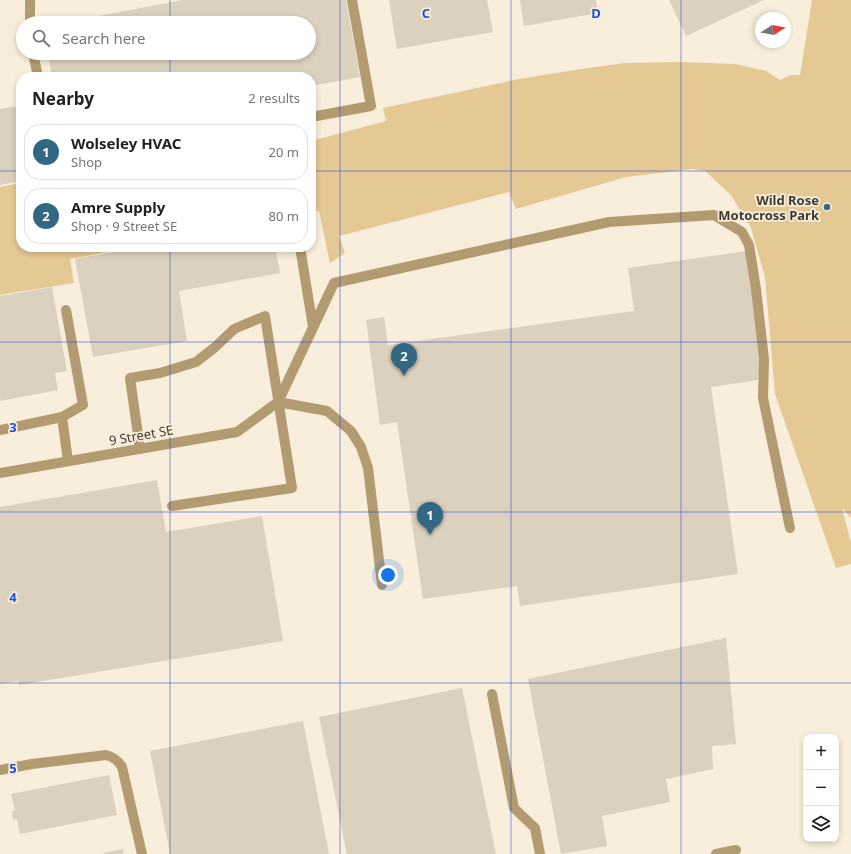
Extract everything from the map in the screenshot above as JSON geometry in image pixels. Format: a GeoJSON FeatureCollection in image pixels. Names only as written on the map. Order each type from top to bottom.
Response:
{"type":"FeatureCollection","features":[{"type":"Feature","properties":{"kind":"street"},"geometry":{"type":"LineString","coordinates":[[30,0],[30,16]]}},
{"type":"Feature","properties":{"kind":"street"},"geometry":{"type":"LineString","coordinates":[[316,116],[371,106],[352,0]]}},
{"type":"Feature","properties":{"kind":"street"},"geometry":{"type":"LineString","coordinates":[[34,60],[37,72]]}},
{"type":"Feature","properties":{"kind":"street"},"geometry":{"type":"LineString","coordinates":[[278,402],[334,283],[609,222],[714,215],[742,232],[749,245],[756,289],[764,360],[764,398],[790,528]]}},
{"type":"Feature","properties":{"kind":"street"},"geometry":{"type":"LineString","coordinates":[[301,252],[313,327]]}},
{"type":"Feature","properties":{"kind":"street"},"geometry":{"type":"LineString","coordinates":[[0,430],[62,417],[83,405],[66,310]]}},
{"type":"Feature","properties":{"kind":"street"},"geometry":{"type":"LineString","coordinates":[[140,449],[130,378],[160,373],[196,362],[214,348],[234,329],[265,316],[292,488],[172,506]]}},
{"type":"Feature","properties":{"kind":"street"},"geometry":{"type":"LineString","coordinates":[[278,402],[327,412],[351,432],[361,447],[368,468],[382,585]]}},
{"type":"Feature","properties":{"kind":"street","name":"9 Street SE"},"geometry":{"type":"LineString","coordinates":[[0,473],[237,432],[278,402]]}},
{"type":"Feature","properties":{"kind":"street"},"geometry":{"type":"LineString","coordinates":[[62,417],[68,461]]}},
{"type":"Feature","properties":{"kind":"street"},"geometry":{"type":"LineString","coordinates":[[492,694],[514,808],[535,828],[540,854]]}},
{"type":"Feature","properties":{"kind":"street"},"geometry":{"type":"LineString","coordinates":[[0,770],[32,764],[106,755],[113,757],[118,760],[122,767],[142,854]]}},
{"type":"Feature","properties":{"kind":"street"},"geometry":{"type":"LineString","coordinates":[[716,854],[736,850]]}},
{"type":"Feature","properties":{"kind":"shaded area"},"geometry":{"type":"Polygon","coordinates":[[[812,0],[851,0],[851,518],[842,508],[851,543],[851,564],[836,568],[775,394],[765,277],[751,228],[731,195],[705,171],[693,169],[626,177],[516,209],[509,192],[339,236],[345,253],[330,263],[319,211],[316,211],[316,140],[386,121],[383,108],[519,79],[624,63],[681,62],[735,64],[766,71],[780,80],[791,75],[800,75],[812,0]]]}},
{"type":"Feature","properties":{"kind":"shaded area"},"geometry":{"type":"Polygon","coordinates":[[[16,184],[16,252],[107,252],[70,259],[74,283],[0,295],[0,187],[16,184]]]}},
{"type":"Feature","properties":{"kind":"building"},"geometry":{"type":"Polygon","coordinates":[[[183,0],[346,0],[360,77],[316,85],[316,72],[51,72],[49,60],[316,60],[316,16],[98,16],[183,0]]]}},
{"type":"Feature","properties":{"kind":"building"},"geometry":{"type":"Polygon","coordinates":[[[389,0],[487,0],[493,32],[397,49],[389,0]]]}},
{"type":"Feature","properties":{"kind":"building"},"geometry":{"type":"Polygon","coordinates":[[[520,0],[596,0],[598,13],[524,26],[520,0]]]}},
{"type":"Feature","properties":{"kind":"building"},"geometry":{"type":"Polygon","coordinates":[[[669,0],[764,0],[686,36],[669,0]]]}},
{"type":"Feature","properties":{"kind":"building"},"geometry":{"type":"Polygon","coordinates":[[[16,106],[16,182],[0,185],[0,109],[16,106]]]}},
{"type":"Feature","properties":{"kind":"building"},"geometry":{"type":"Polygon","coordinates":[[[746,251],[761,356],[758,380],[711,387],[738,574],[520,606],[517,586],[423,599],[397,422],[380,425],[366,320],[384,317],[388,345],[634,311],[628,268],[746,251]]]}},
{"type":"Feature","properties":{"kind":"building"},"geometry":{"type":"Polygon","coordinates":[[[114,252],[276,252],[280,273],[179,291],[187,341],[93,357],[75,259],[114,252]]]}},
{"type":"Feature","properties":{"kind":"building"},"geometry":{"type":"Polygon","coordinates":[[[52,287],[67,371],[55,373],[58,390],[0,401],[0,296],[52,287]]]}},
{"type":"Feature","properties":{"kind":"building"},"geometry":{"type":"Polygon","coordinates":[[[157,480],[166,532],[262,516],[283,641],[19,685],[18,681],[0,684],[0,507],[157,480]]]}},
{"type":"Feature","properties":{"kind":"building"},"geometry":{"type":"Polygon","coordinates":[[[726,638],[736,744],[712,746],[713,769],[666,779],[670,802],[602,816],[607,846],[561,854],[528,679],[726,638]]]}},
{"type":"Feature","properties":{"kind":"building"},"geometry":{"type":"Polygon","coordinates":[[[462,688],[496,854],[347,854],[319,717],[462,688]]]}},
{"type":"Feature","properties":{"kind":"building"},"geometry":{"type":"Polygon","coordinates":[[[303,721],[329,854],[170,854],[150,751],[303,721]]]}},
{"type":"Feature","properties":{"kind":"building"},"geometry":{"type":"Polygon","coordinates":[[[109,775],[117,815],[20,834],[17,819],[13,820],[12,811],[15,810],[11,794],[109,775]]]}},
{"type":"Feature","properties":{"kind":"building"},"geometry":{"type":"Polygon","coordinates":[[[123,849],[124,854],[103,853],[123,849]]]}},
{"type":"Feature","properties":{"kind":"place","name":"Wild Rose Motocross Park"},"geometry":{"type":"Point","coordinates":[827,207]}},
{"type":"Feature","properties":{"kind":"place","name":"Amre Supply"},"geometry":{"type":"Point","coordinates":[404,376]}},
{"type":"Feature","properties":{"kind":"place","name":"Wolseley HVAC"},"geometry":{"type":"Point","coordinates":[430,535]}}]}
